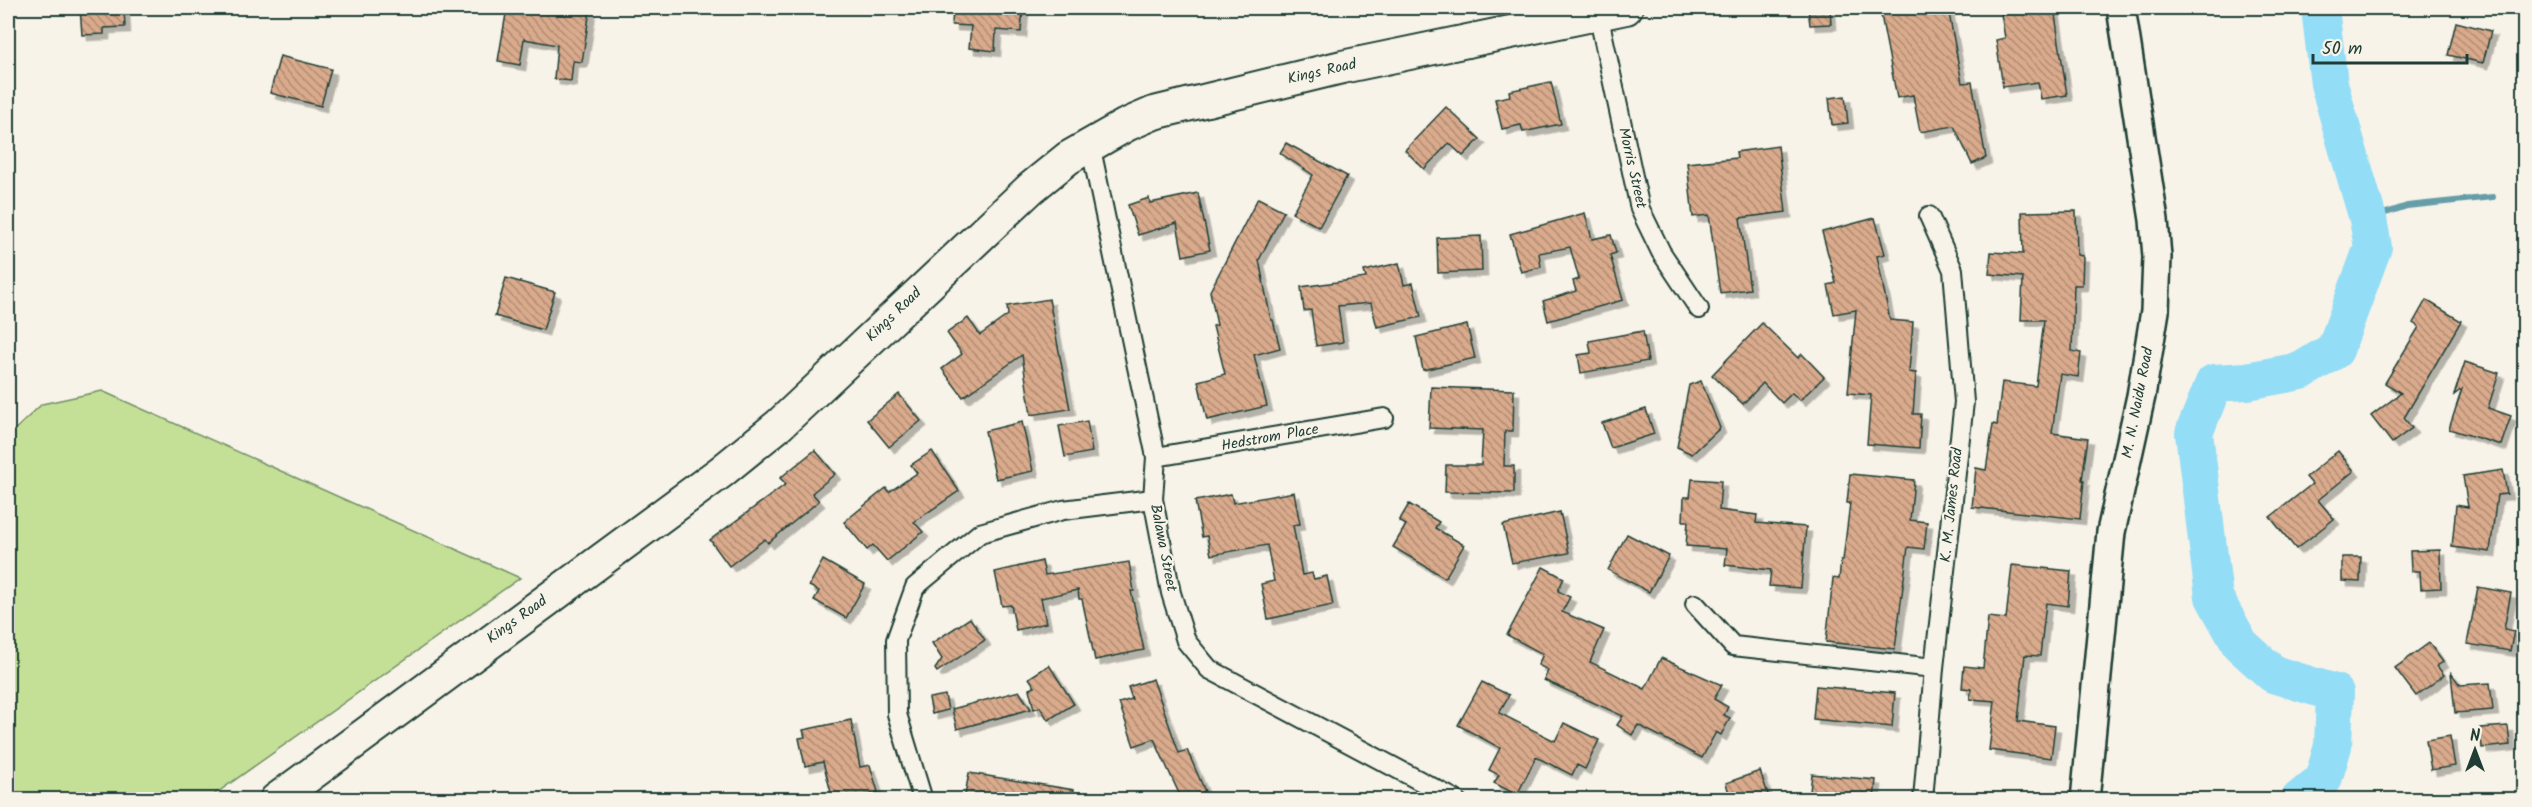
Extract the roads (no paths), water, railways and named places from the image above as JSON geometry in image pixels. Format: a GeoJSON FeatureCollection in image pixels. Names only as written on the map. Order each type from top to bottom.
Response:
{"type":"FeatureCollection","features":[{"type":"Feature","properties":{"kind":"highway","name":"Kings Road"},"geometry":{"type":"LineString","coordinates":[[276,800],[721,472],[779,425],[969,243],[1048,174],[1090,144],[1154,113],[1342,67],[1612,10]]}},
{"type":"Feature","properties":{"kind":"main road","name":"M. N. Naidu Road"},"geometry":{"type":"LineString","coordinates":[[2085,800],[2111,532],[2141,396],[2155,310],[2157,257],[2154,220],[2121,8]]}},
{"type":"Feature","properties":{"kind":"street","name":"Morris Street"},"geometry":{"type":"LineString","coordinates":[[1612,10],[1640,209],[1661,252],[1699,309]]}},
{"type":"Feature","properties":{"kind":"street","name":"Balawa Street"},"geometry":{"type":"LineString","coordinates":[[1090,144],[1156,457],[1154,499],[1172,593],[1186,641],[1209,669],[1455,800]]}},
{"type":"Feature","properties":{"kind":"street","name":"K. M. James Road"},"geometry":{"type":"LineString","coordinates":[[1923,800],[1934,668],[1964,402],[1953,270],[1929,216]]}},
{"type":"Feature","properties":{"kind":"street","name":"Hedstrom Place"},"geometry":{"type":"LineString","coordinates":[[1156,457],[1384,418]]}},
{"type":"Feature","properties":{"kind":"street"},"geometry":{"type":"LineString","coordinates":[[923,800],[897,714],[896,640],[915,587],[980,533],[1063,510],[1154,499]]}},
{"type":"Feature","properties":{"kind":"street"},"geometry":{"type":"LineString","coordinates":[[1695,603],[1733,646],[1934,668]]}},
{"type":"Feature","properties":{"kind":"waterway"},"geometry":{"type":"LineString","coordinates":[[2299,800],[2323,780],[2333,746],[2335,693],[2273,674],[2240,644],[2214,597],[2194,433],[2214,383],[2247,381],[2301,371],[2335,350],[2373,247],[2368,219],[2329,84],[2320,8]]}},
{"type":"Feature","properties":{"kind":"waterway"},"geometry":{"type":"LineString","coordinates":[[2368,219],[2407,206],[2493,197]]}}]}
